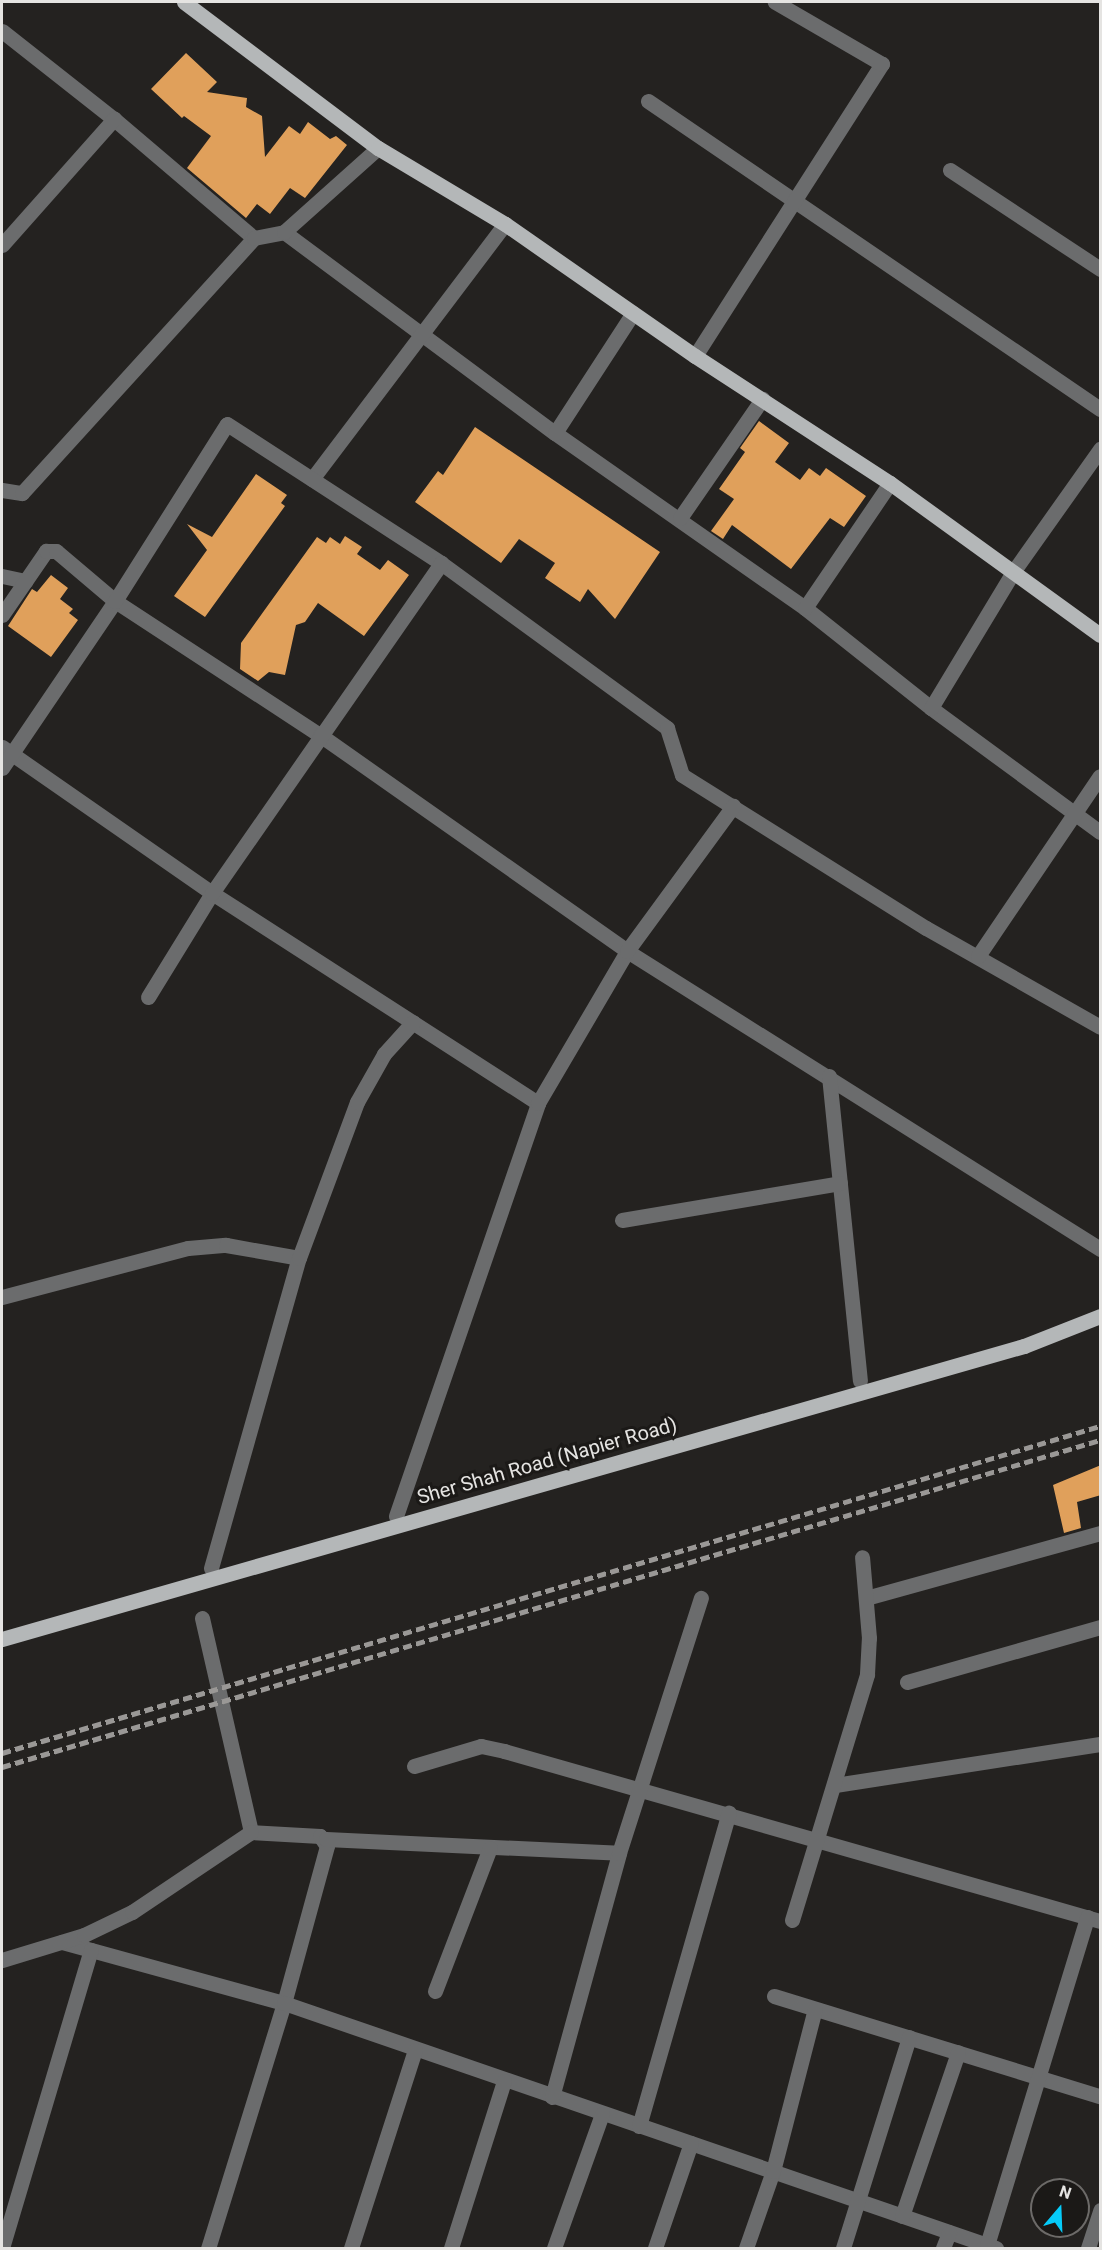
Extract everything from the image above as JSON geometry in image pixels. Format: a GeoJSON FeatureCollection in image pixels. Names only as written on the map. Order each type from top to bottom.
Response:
{"type":"FeatureCollection","features":[{"type":"Feature","properties":{"kind":"main road"},"geometry":{"type":"LineString","coordinates":[[184,2],[378,148],[505,224],[695,356],[890,483],[1101,634]]}},
{"type":"Feature","properties":{"kind":"main road","name":"Sher Shah Road (Napier Road)"},"geometry":{"type":"LineString","coordinates":[[2,1639],[1024,1346],[1101,1316]]}},
{"type":"Feature","properties":{"kind":"street"},"geometry":{"type":"LineString","coordinates":[[695,356],[882,64],[775,2]]}},
{"type":"Feature","properties":{"kind":"street"},"geometry":{"type":"LineString","coordinates":[[2,31],[114,119],[254,238]]}},
{"type":"Feature","properties":{"kind":"street"},"geometry":{"type":"LineString","coordinates":[[648,101],[1101,410]]}},
{"type":"Feature","properties":{"kind":"street"},"geometry":{"type":"LineString","coordinates":[[2,245],[114,119]]}},
{"type":"Feature","properties":{"kind":"street"},"geometry":{"type":"LineString","coordinates":[[2,490],[22,493],[254,238],[284,232],[378,148]]}},
{"type":"Feature","properties":{"kind":"street"},"geometry":{"type":"LineString","coordinates":[[950,170],[1101,269]]}},
{"type":"Feature","properties":{"kind":"street"},"geometry":{"type":"LineString","coordinates":[[312,479],[505,224]]}},
{"type":"Feature","properties":{"kind":"street"},"geometry":{"type":"LineString","coordinates":[[284,232],[555,433],[680,518],[805,608],[931,708],[1101,832]]}},
{"type":"Feature","properties":{"kind":"street"},"geometry":{"type":"LineString","coordinates":[[555,433],[633,313]]}},
{"type":"Feature","properties":{"kind":"street"},"geometry":{"type":"LineString","coordinates":[[680,518],[762,399]]}},
{"type":"Feature","properties":{"kind":"street"},"geometry":{"type":"LineString","coordinates":[[2,768],[6,750],[115,601],[227,424],[441,563],[667,728],[682,775],[733,806],[762,829],[1101,1027]]}},
{"type":"Feature","properties":{"kind":"street"},"geometry":{"type":"LineString","coordinates":[[931,708],[1013,572],[1101,449]]}},
{"type":"Feature","properties":{"kind":"street"},"geometry":{"type":"LineString","coordinates":[[805,608],[890,483]]}},
{"type":"Feature","properties":{"kind":"street"},"geometry":{"type":"LineString","coordinates":[[2,615],[46,551],[56,551],[115,601],[320,735],[627,951],[1101,1248]]}},
{"type":"Feature","properties":{"kind":"street"},"geometry":{"type":"LineString","coordinates":[[148,997],[212,893],[441,563]]}},
{"type":"Feature","properties":{"kind":"street"},"geometry":{"type":"LineString","coordinates":[[2,576],[25,581]]}},
{"type":"Feature","properties":{"kind":"street"},"geometry":{"type":"LineString","coordinates":[[6,750],[212,893],[538,1103]]}},
{"type":"Feature","properties":{"kind":"street"},"geometry":{"type":"LineString","coordinates":[[978,956],[1101,776]]}},
{"type":"Feature","properties":{"kind":"street"},"geometry":{"type":"LineString","coordinates":[[396,1516],[538,1103],[627,951],[733,806]]}},
{"type":"Feature","properties":{"kind":"street"},"geometry":{"type":"LineString","coordinates":[[211,1568],[299,1258],[357,1102],[384,1054],[413,1022]]}},
{"type":"Feature","properties":{"kind":"street"},"geometry":{"type":"LineString","coordinates":[[829,1076],[860,1380]]}},
{"type":"Feature","properties":{"kind":"street"},"geometry":{"type":"LineString","coordinates":[[622,1220],[840,1183]]}},
{"type":"Feature","properties":{"kind":"street"},"geometry":{"type":"LineString","coordinates":[[2,1297],[188,1248],[226,1245],[299,1258]]}},
{"type":"Feature","properties":{"kind":"street"},"geometry":{"type":"LineString","coordinates":[[866,1598],[1101,1533]]}},
{"type":"Feature","properties":{"kind":"street"},"geometry":{"type":"LineString","coordinates":[[792,1920],[819,1839],[867,1674],[869,1638],[862,1557]]}},
{"type":"Feature","properties":{"kind":"street"},"geometry":{"type":"LineString","coordinates":[[552,2097],[619,1853],[701,1598]]}},
{"type":"Feature","properties":{"kind":"street"},"geometry":{"type":"LineString","coordinates":[[202,1618],[251,1832]]}},
{"type":"Feature","properties":{"kind":"street"},"geometry":{"type":"LineString","coordinates":[[907,1682],[1101,1627]]}},
{"type":"Feature","properties":{"kind":"street"},"geometry":{"type":"LineString","coordinates":[[835,1785],[1101,1744]]}},
{"type":"Feature","properties":{"kind":"street"},"geometry":{"type":"LineString","coordinates":[[62,1942],[284,2003],[504,2081],[992,2247],[1039,2077],[1094,1919],[819,1839],[481,1746],[414,1766]]}},
{"type":"Feature","properties":{"kind":"street"},"geometry":{"type":"LineString","coordinates":[[639,2126],[729,1814]]}},
{"type":"Feature","properties":{"kind":"street"},"geometry":{"type":"LineString","coordinates":[[2,1960],[62,1942],[132,1912],[251,1832],[326,1839],[619,1853]]}},
{"type":"Feature","properties":{"kind":"street"},"geometry":{"type":"LineString","coordinates":[[208,2248],[284,2003],[327,1846],[326,1839]]}},
{"type":"Feature","properties":{"kind":"street"},"geometry":{"type":"LineString","coordinates":[[435,1991],[490,1848]]}},
{"type":"Feature","properties":{"kind":"street"},"geometry":{"type":"LineString","coordinates":[[2,2248],[92,1950]]}},
{"type":"Feature","properties":{"kind":"street"},"geometry":{"type":"LineString","coordinates":[[774,1996],[1101,2096]]}},
{"type":"Feature","properties":{"kind":"street"},"geometry":{"type":"LineString","coordinates":[[746,2248],[772,2171],[815,2009]]}},
{"type":"Feature","properties":{"kind":"street"},"geometry":{"type":"LineString","coordinates":[[843,2248],[909,2037]]}},
{"type":"Feature","properties":{"kind":"street"},"geometry":{"type":"LineString","coordinates":[[351,2248],[416,2050]]}},
{"type":"Feature","properties":{"kind":"street"},"geometry":{"type":"LineString","coordinates":[[902,2216],[958,2052]]}},
{"type":"Feature","properties":{"kind":"street"},"geometry":{"type":"LineString","coordinates":[[451,2248],[504,2081]]}},
{"type":"Feature","properties":{"kind":"street"},"geometry":{"type":"LineString","coordinates":[[554,2248],[602,2114]]}},
{"type":"Feature","properties":{"kind":"street"},"geometry":{"type":"LineString","coordinates":[[654,2248],[691,2143]]}},
{"type":"Feature","properties":{"kind":"street"},"geometry":{"type":"LineString","coordinates":[[1094,2239],[1101,2210]]}},
{"type":"Feature","properties":{"kind":"street"},"geometry":{"type":"LineString","coordinates":[[943,2248],[949,2232]]}},
{"type":"Feature","properties":{"kind":"building"},"geometry":{"type":"Polygon","coordinates":[[[186,53],[217,82],[207,92],[247,98],[246,107],[262,116],[265,157],[289,126],[300,134],[308,122],[330,139],[336,136],[347,145],[305,198],[290,188],[270,214],[257,204],[246,218],[187,168],[211,136],[184,116],[182,118],[151,89],[186,53]]]}},
{"type":"Feature","properties":{"kind":"building"},"geometry":{"type":"Polygon","coordinates":[[[759,421],[789,443],[775,462],[800,480],[809,468],[820,476],[826,468],[866,496],[844,527],[830,518],[791,569],[732,525],[723,539],[711,531],[734,499],[719,489],[745,452],[740,448],[759,421]]]}},
{"type":"Feature","properties":{"kind":"building"},"geometry":{"type":"Polygon","coordinates":[[[475,427],[660,552],[615,619],[588,589],[580,602],[545,578],[555,563],[519,539],[501,563],[415,502],[438,471],[443,475],[475,427]]]}},
{"type":"Feature","properties":{"kind":"building"},"geometry":{"type":"Polygon","coordinates":[[[256,474],[287,495],[281,503],[285,506],[205,617],[174,596],[207,550],[187,524],[212,537],[256,474]]]}},
{"type":"Feature","properties":{"kind":"building"},"geometry":{"type":"Polygon","coordinates":[[[345,536],[362,547],[357,554],[380,570],[388,560],[409,575],[364,636],[318,603],[305,622],[296,625],[285,675],[269,672],[258,681],[240,669],[241,643],[317,537],[326,543],[330,537],[340,544],[345,536]]]}},
{"type":"Feature","properties":{"kind":"building"},"geometry":{"type":"Polygon","coordinates":[[[51,575],[68,588],[60,599],[73,609],[69,613],[78,620],[51,657],[8,626],[32,589],[37,592],[51,575]]]}},
{"type":"Feature","properties":{"kind":"building"},"geometry":{"type":"Polygon","coordinates":[[[1101,1465],[1101,1495],[1077,1502],[1081,1528],[1064,1533],[1053,1485],[1101,1465]]]}},
{"type":"Feature","properties":{"kind":"railway"},"geometry":{"type":"LineString","coordinates":[[2,1753],[1100,1426]]}},
{"type":"Feature","properties":{"kind":"railway"},"geometry":{"type":"LineString","coordinates":[[2,1767],[1100,1440]]}}]}
